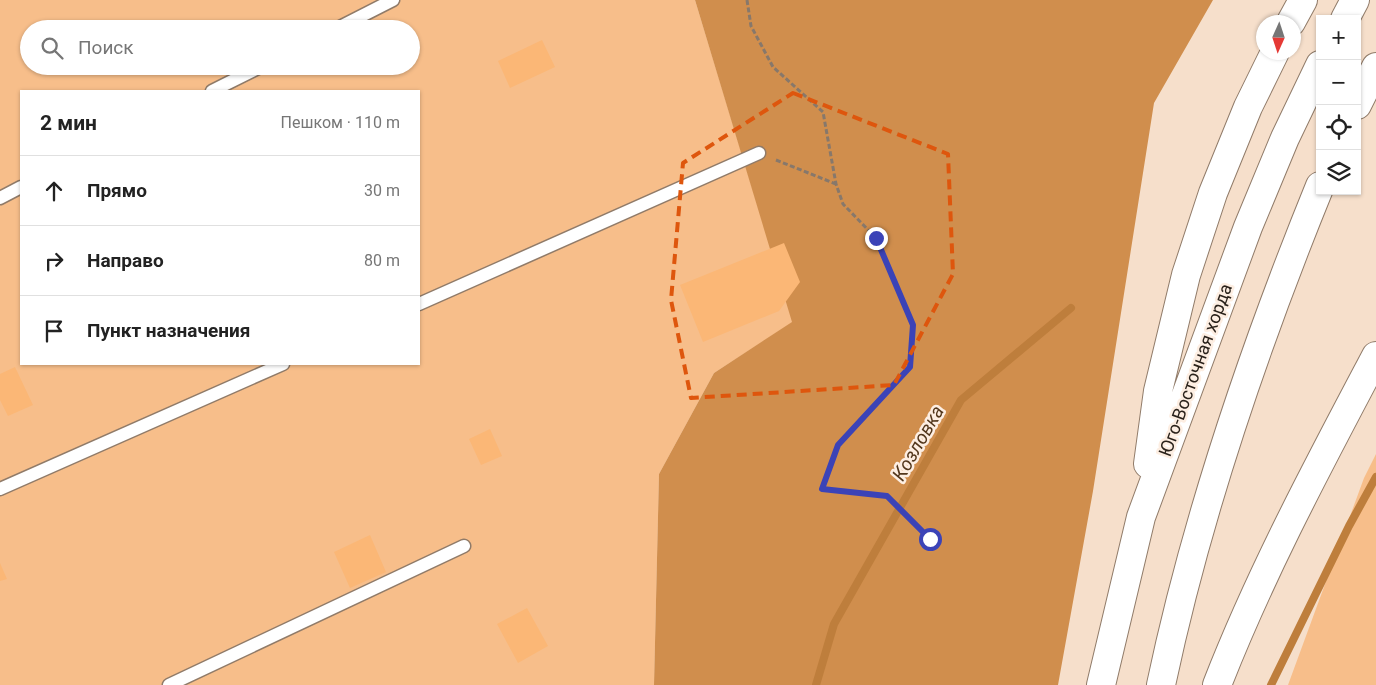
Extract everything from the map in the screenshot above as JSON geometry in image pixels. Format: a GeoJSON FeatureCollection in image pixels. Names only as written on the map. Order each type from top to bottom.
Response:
{"type":"FeatureCollection","features":[{"type":"Feature","properties":{"kind":"main road"},"geometry":{"type":"LineString","coordinates":[[1295,15],[1303,0]]}},
{"type":"Feature","properties":{"kind":"main road"},"geometry":{"type":"LineString","coordinates":[[1347,15],[1355,0]]}},
{"type":"Feature","properties":{"kind":"main road"},"geometry":{"type":"LineString","coordinates":[[1141,517],[1158,391],[1186,275],[1212,192],[1248,107],[1271,60]]}},
{"type":"Feature","properties":{"kind":"main road"},"geometry":{"type":"LineString","coordinates":[[1361,97],[1376,67]]}},
{"type":"Feature","properties":{"kind":"main road","name":"Юго-Восточная хорда"},"geometry":{"type":"LineString","coordinates":[[1101,685],[1141,517],[1248,227],[1285,138],[1316,73]]}},
{"type":"Feature","properties":{"kind":"main road"},"geometry":{"type":"LineString","coordinates":[[1161,685],[1170,641],[1204,514],[1233,419],[1276,298],[1316,195]]}},
{"type":"Feature","properties":{"kind":"main road"},"geometry":{"type":"LineString","coordinates":[[1216,685],[1234,640],[1271,561],[1376,356]]}},
{"type":"Feature","properties":{"kind":"lane"},"geometry":{"type":"LineString","coordinates":[[354,20],[393,0]]}},
{"type":"Feature","properties":{"kind":"lane"},"geometry":{"type":"LineString","coordinates":[[214,90],[244,75]]}},
{"type":"Feature","properties":{"kind":"lane"},"geometry":{"type":"LineString","coordinates":[[420,304],[759,153]]}},
{"type":"Feature","properties":{"kind":"lane"},"geometry":{"type":"LineString","coordinates":[[0,198],[20,188]]}},
{"type":"Feature","properties":{"kind":"lane"},"geometry":{"type":"LineString","coordinates":[[0,489],[281,365]]}},
{"type":"Feature","properties":{"kind":"lane"},"geometry":{"type":"LineString","coordinates":[[169,685],[464,546]]}},
{"type":"Feature","properties":{"kind":"path"},"geometry":{"type":"LineString","coordinates":[[747,0],[751,26],[773,67],[823,112],[836,184],[843,204],[876,238],[913,325],[910,367],[838,445],[822,489],[887,496],[930,539]]}},
{"type":"Feature","properties":{"kind":"path"},"geometry":{"type":"LineString","coordinates":[[759,153],[836,184]]}},
{"type":"Feature","properties":{"kind":"highlighted area"},"geometry":{"type":"Polygon","coordinates":[[[793,93],[948,154],[953,274],[894,385],[691,398],[671,300],[683,163],[793,93]]]}},
{"type":"Feature","properties":{"kind":"shaded area"},"geometry":{"type":"Polygon","coordinates":[[[0,0],[695,0],[793,322],[714,373],[659,474],[654,685],[0,685],[0,0]]]}},
{"type":"Feature","properties":{"kind":"shaded area"},"geometry":{"type":"Polygon","coordinates":[[[695,0],[1213,0],[1154,103],[1093,491],[1058,685],[654,685],[659,474],[714,373],[792,322],[695,0]]]}},
{"type":"Feature","properties":{"kind":"shaded area"},"geometry":{"type":"Polygon","coordinates":[[[1376,454],[1376,685],[1288,685],[1364,478],[1376,454]]]}},
{"type":"Feature","properties":{"kind":"building"},"geometry":{"type":"Polygon","coordinates":[[[542,40],[555,67],[510,88],[498,61],[542,40]]]}},
{"type":"Feature","properties":{"kind":"building"},"geometry":{"type":"Polygon","coordinates":[[[784,243],[800,282],[779,311],[703,342],[680,285],[784,243]]]}},
{"type":"Feature","properties":{"kind":"building"},"geometry":{"type":"Polygon","coordinates":[[[15,367],[33,405],[8,416],[0,400],[0,374],[15,367]]]}},
{"type":"Feature","properties":{"kind":"building"},"geometry":{"type":"Polygon","coordinates":[[[490,429],[502,456],[481,465],[469,439],[490,429]]]}},
{"type":"Feature","properties":{"kind":"building"},"geometry":{"type":"Polygon","coordinates":[[[370,535],[386,572],[350,588],[334,552],[370,535]]]}},
{"type":"Feature","properties":{"kind":"building"},"geometry":{"type":"Polygon","coordinates":[[[0,563],[7,579],[0,581],[0,563]]]}},
{"type":"Feature","properties":{"kind":"building"},"geometry":{"type":"Polygon","coordinates":[[[527,608],[548,646],[518,663],[497,624],[527,608]]]}},
{"type":"Feature","properties":{"kind":"waterway","name":"Козловка"},"geometry":{"type":"LineString","coordinates":[[816,685],[834,624],[961,400],[1071,308]]}},
{"type":"Feature","properties":{"kind":"waterway"},"geometry":{"type":"LineString","coordinates":[[1271,685],[1349,526],[1376,477]]}},
{"type":"Feature","properties":{"kind":"route"},"geometry":{"type":"LineString","coordinates":[[876,238],[913,325],[910,367],[838,445],[822,489],[887,496],[930,539]]}}]}
